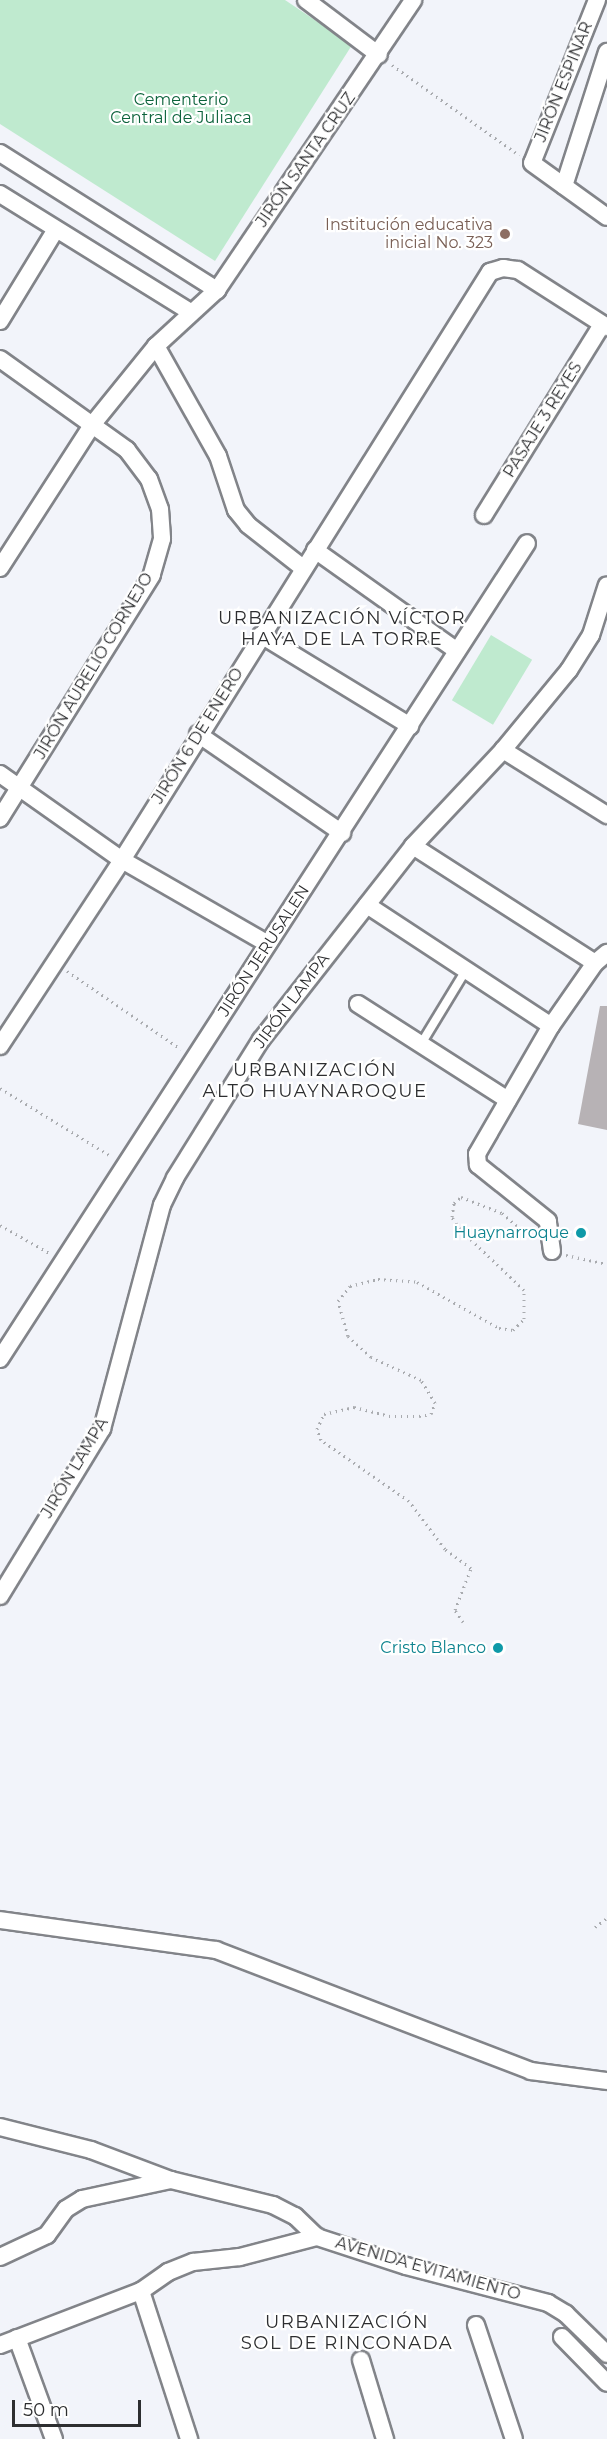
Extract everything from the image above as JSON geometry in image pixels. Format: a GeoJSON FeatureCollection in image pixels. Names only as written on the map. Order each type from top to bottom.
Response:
{"type":"FeatureCollection","features":[{"type":"Feature","properties":{"kind":"street"},"geometry":{"type":"LineString","coordinates":[[306,0],[379,55]]}},
{"type":"Feature","properties":{"kind":"street","name":"JIRÓN SANTA CRUZ"},"geometry":{"type":"LineString","coordinates":[[0,568],[92,425],[156,346],[190,312],[217,290],[379,55],[413,0]]}},
{"type":"Feature","properties":{"kind":"street","name":"JIRÓN ESPINAR"},"geometry":{"type":"LineString","coordinates":[[532,163],[597,0]]}},
{"type":"Feature","properties":{"kind":"street"},"geometry":{"type":"LineString","coordinates":[[564,186],[607,52]]}},
{"type":"Feature","properties":{"kind":"street"},"geometry":{"type":"LineString","coordinates":[[0,153],[217,290]]}},
{"type":"Feature","properties":{"kind":"street"},"geometry":{"type":"LineString","coordinates":[[532,163],[607,218]]}},
{"type":"Feature","properties":{"kind":"street"},"geometry":{"type":"LineString","coordinates":[[0,194],[55,231],[190,312]]}},
{"type":"Feature","properties":{"kind":"street"},"geometry":{"type":"LineString","coordinates":[[0,321],[55,231]]}},
{"type":"Feature","properties":{"kind":"street","name":"JIRÓN 6 DE ENERO"},"geometry":{"type":"LineString","coordinates":[[0,1046],[122,860],[198,734],[490,272],[503,268],[518,270],[604,326]]}},
{"type":"Feature","properties":{"kind":"street","name":"PASAJE 3 REYES"},"geometry":{"type":"LineString","coordinates":[[484,515],[604,326]]}},
{"type":"Feature","properties":{"kind":"street"},"geometry":{"type":"LineString","coordinates":[[156,346],[218,456],[236,510],[248,525],[303,568]]}},
{"type":"Feature","properties":{"kind":"street","name":"JIRÓN AURELIO CORNEJO"},"geometry":{"type":"LineString","coordinates":[[0,359],[127,450],[149,479],[160,509],[162,539],[152,575],[0,818]]}},
{"type":"Feature","properties":{"kind":"street","name":"JIRÓN JERUSALEN"},"geometry":{"type":"LineString","coordinates":[[0,1359],[342,833],[527,543]]}},
{"type":"Feature","properties":{"kind":"street"},"geometry":{"type":"LineString","coordinates":[[315,550],[457,651]]}},
{"type":"Feature","properties":{"kind":"street","name":"JIRÓN LAMPA"},"geometry":{"type":"LineString","coordinates":[[0,1596],[102,1429],[162,1205],[175,1178],[261,1040],[413,846],[503,750],[569,670],[591,635],[606,588]]}},
{"type":"Feature","properties":{"kind":"street"},"geometry":{"type":"LineString","coordinates":[[261,635],[410,726]]}},
{"type":"Feature","properties":{"kind":"street"},"geometry":{"type":"LineString","coordinates":[[198,734],[342,833]]}},
{"type":"Feature","properties":{"kind":"street"},"geometry":{"type":"LineString","coordinates":[[503,750],[607,815]]}},
{"type":"Feature","properties":{"kind":"street"},"geometry":{"type":"LineString","coordinates":[[0,774],[122,860],[268,944]]}},
{"type":"Feature","properties":{"kind":"street"},"geometry":{"type":"LineString","coordinates":[[413,846],[601,958],[551,1026],[477,1154],[478,1165],[548,1221],[552,1251]]}},
{"type":"Feature","properties":{"kind":"street"},"geometry":{"type":"LineString","coordinates":[[367,905],[551,1026]]}},
{"type":"Feature","properties":{"kind":"street"},"geometry":{"type":"LineString","coordinates":[[358,1004],[508,1100]]}},
{"type":"Feature","properties":{"kind":"street"},"geometry":{"type":"LineString","coordinates":[[0,1920],[216,1950],[531,2071],[607,2081]]}},
{"type":"Feature","properties":{"kind":"street","name":"AVENIDA EVITAMIENTO"},"geometry":{"type":"LineString","coordinates":[[0,2127],[91,2150],[171,2180],[273,2205],[295,2216],[317,2237],[406,2266],[548,2303],[566,2314],[607,2354]]}},
{"type":"Feature","properties":{"kind":"street"},"geometry":{"type":"LineString","coordinates":[[0,2258],[47,2235],[66,2209],[82,2199],[171,2180]]}},
{"type":"Feature","properties":{"kind":"street"},"geometry":{"type":"LineString","coordinates":[[0,2345],[141,2291],[168,2272],[193,2262],[240,2257],[317,2237]]}},
{"type":"Feature","properties":{"kind":"street"},"geometry":{"type":"LineString","coordinates":[[141,2291],[189,2439]]}},
{"type":"Feature","properties":{"kind":"street"},"geometry":{"type":"LineString","coordinates":[[476,2325],[514,2439]]}},
{"type":"Feature","properties":{"kind":"street"},"geometry":{"type":"LineString","coordinates":[[562,2337],[607,2383]]}},
{"type":"Feature","properties":{"kind":"street"},"geometry":{"type":"LineString","coordinates":[[17,2338],[54,2439]]}},
{"type":"Feature","properties":{"kind":"street"},"geometry":{"type":"LineString","coordinates":[[361,2360],[385,2439]]}},
{"type":"Feature","properties":{"kind":"lane"},"geometry":{"type":"LineString","coordinates":[[421,1044],[466,970]]}},
{"type":"Feature","properties":{"kind":"path"},"geometry":{"type":"LineString","coordinates":[[379,55],[532,163]]}},
{"type":"Feature","properties":{"kind":"path"},"geometry":{"type":"LineString","coordinates":[[54,962],[194,1058]]}},
{"type":"Feature","properties":{"kind":"path"},"geometry":{"type":"LineString","coordinates":[[0,1088],[125,1164]]}},
{"type":"Feature","properties":{"kind":"path"},"geometry":{"type":"LineString","coordinates":[[463,1622],[455,1610],[471,1568],[445,1549],[410,1501],[321,1440],[317,1429],[324,1414],[354,1407],[389,1416],[419,1416],[431,1413],[435,1403],[421,1380],[371,1357],[348,1336],[338,1301],[350,1286],[378,1279],[417,1282],[499,1328],[513,1330],[524,1319],[524,1290],[460,1229],[452,1217],[454,1203],[461,1197],[502,1213],[543,1249],[607,1264]]}},
{"type":"Feature","properties":{"kind":"path"},"geometry":{"type":"LineString","coordinates":[[0,1225],[63,1261]]}},
{"type":"Feature","properties":{"kind":"path"},"geometry":{"type":"LineString","coordinates":[[595,1927],[607,1918]]}},
{"type":"Feature","properties":{"kind":"green space","name":"Cementerio Central de Juliaca"},"geometry":{"type":"Polygon","coordinates":[[[0,0],[285,0],[352,45],[215,261],[0,124],[0,0]]]}},
{"type":"Feature","properties":{"kind":"green space"},"geometry":{"type":"Polygon","coordinates":[[[491,635],[532,660],[493,725],[452,700],[491,635]]]}},
{"type":"Feature","properties":{"kind":"building"},"geometry":{"type":"Polygon","coordinates":[[[600,1006],[607,1006],[607,1130],[578,1124],[600,1006]]]}},
{"type":"Feature","properties":{"kind":"place","name":"Institución educativa inicial No. 323"},"geometry":{"type":"Point","coordinates":[505,234]}},
{"type":"Feature","properties":{"kind":"place","name":"Huaynarroque"},"geometry":{"type":"Point","coordinates":[581,1233]}},
{"type":"Feature","properties":{"kind":"place","name":"Cristo Blanco"},"geometry":{"type":"Point","coordinates":[498,1648]}},
{"type":"Feature","properties":{"kind":"district","name":"URBANIZACIÓN VÍCTOR HAYA DE LA TORRE"},"geometry":{"type":"Point","coordinates":[342,629]}},
{"type":"Feature","properties":{"kind":"district","name":"URBANIZACIÓN ALTO HUAYNAROQUE"},"geometry":{"type":"Point","coordinates":[315,1081]}},
{"type":"Feature","properties":{"kind":"district","name":"URBANIZACIÓN SOL DE RINCONADA"},"geometry":{"type":"Point","coordinates":[347,2333]}}]}
